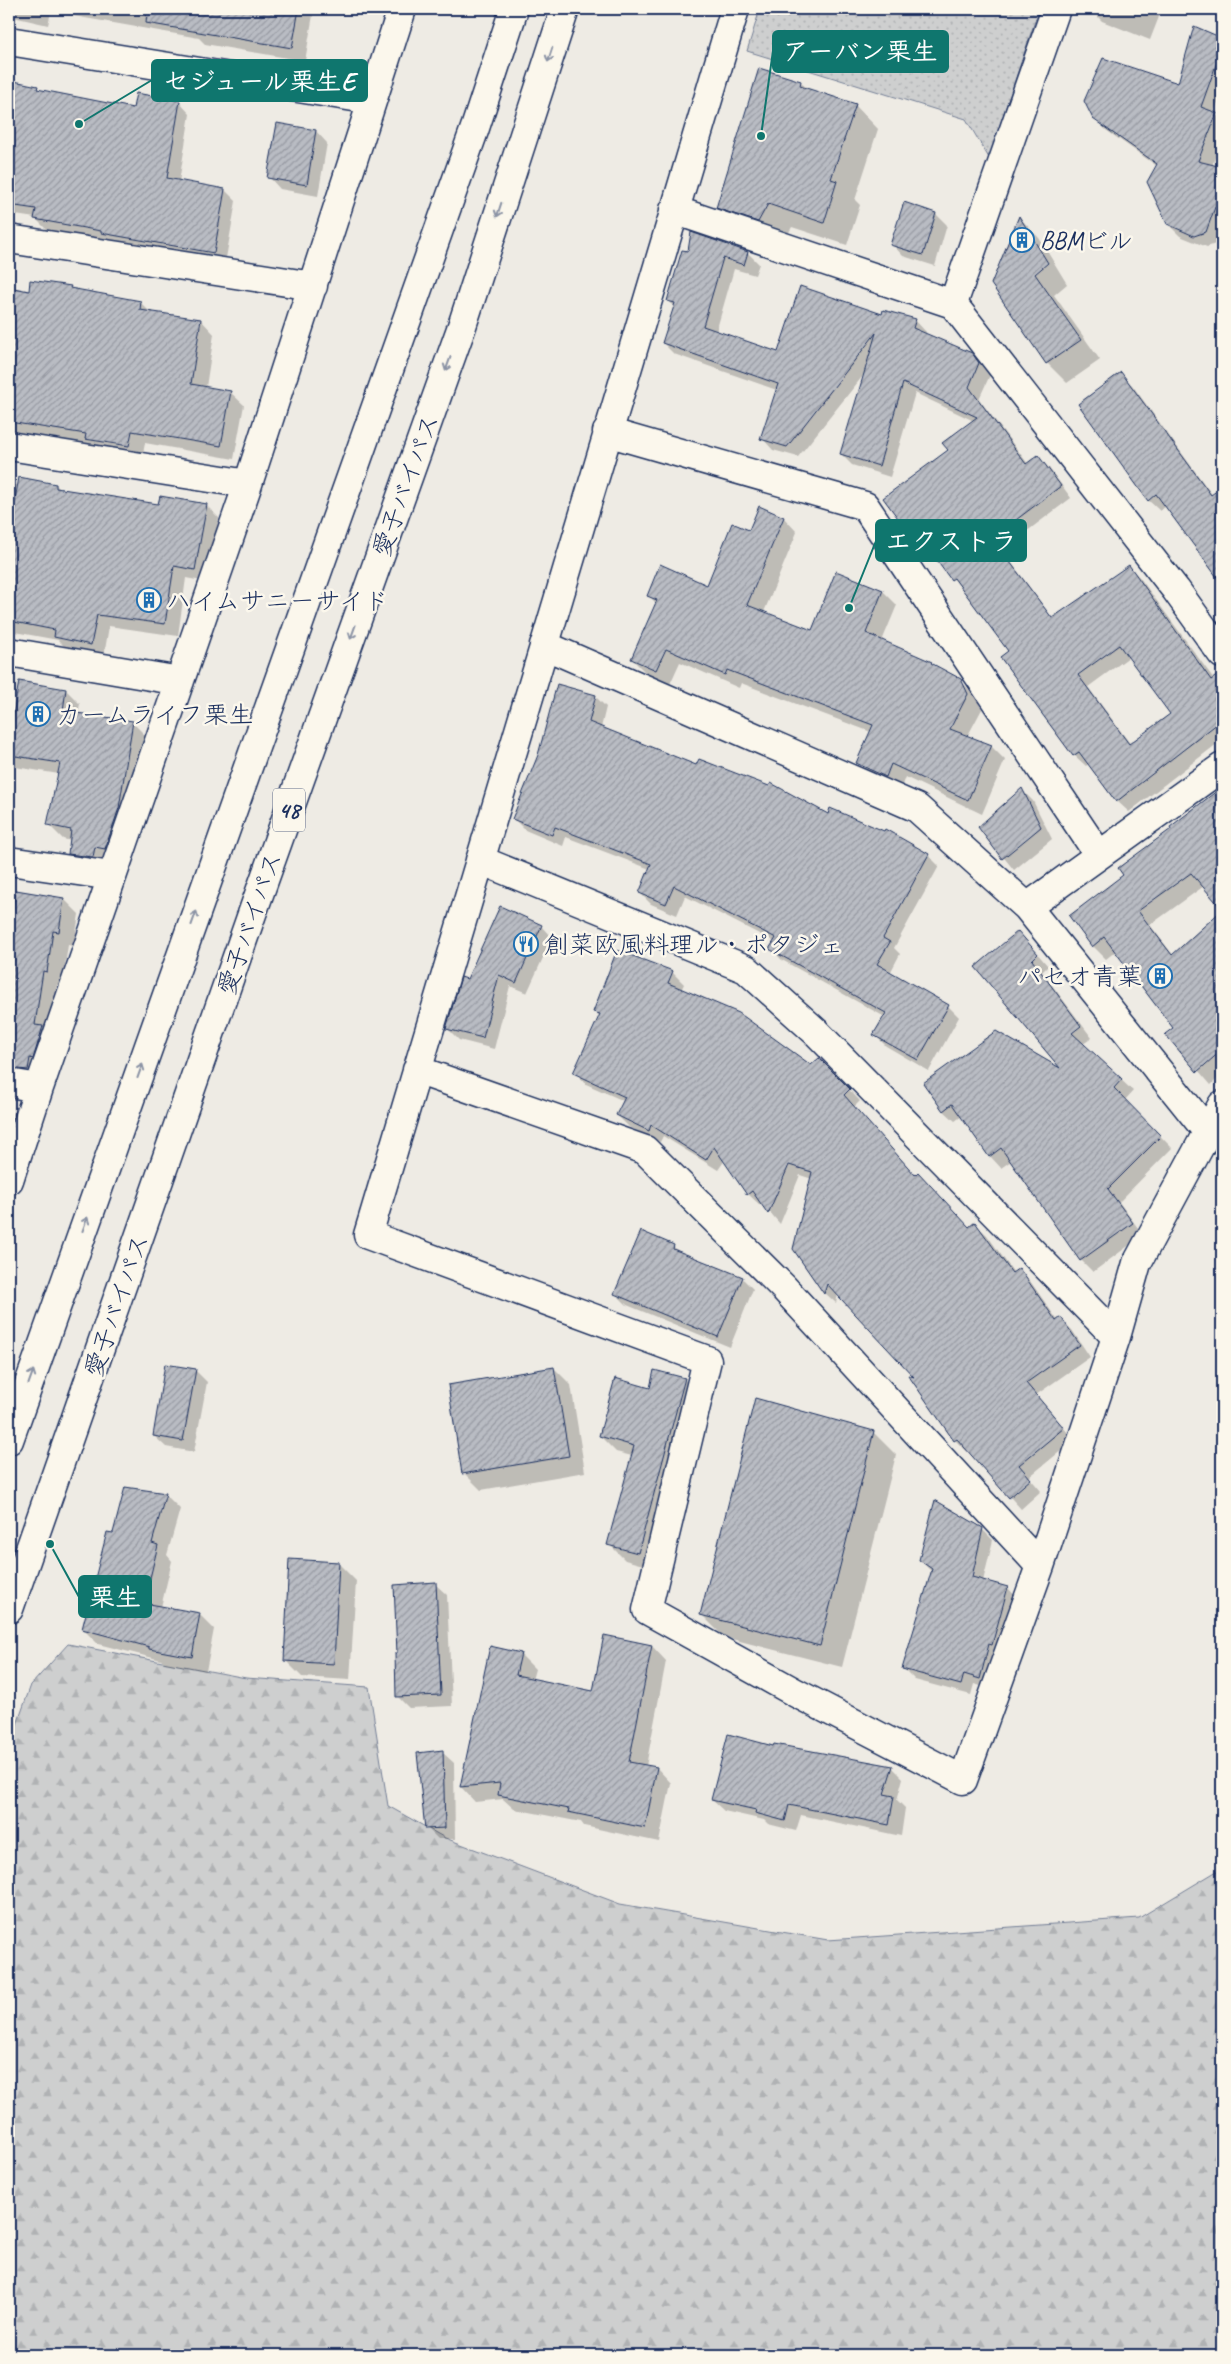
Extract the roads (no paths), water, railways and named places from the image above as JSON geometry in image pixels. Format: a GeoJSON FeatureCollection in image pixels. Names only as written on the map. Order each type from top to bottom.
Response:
{"type":"FeatureCollection","features":[{"type":"Feature","properties":{"kind":"main road"},"geometry":{"type":"LineString","coordinates":[[9,1180],[39,1088],[248,484],[402,9]]}},
{"type":"Feature","properties":{"kind":"main road","name":"愛子バイパス"},"geometry":{"type":"LineString","coordinates":[[9,1440],[475,128],[514,9]]}},
{"type":"Feature","properties":{"kind":"main road","name":"愛子バイパス"},"geometry":{"type":"LineString","coordinates":[[9,1609],[255,905],[462,326],[565,9]]}},
{"type":"Feature","properties":{"kind":"main road"},"geometry":{"type":"LineString","coordinates":[[735,9],[368,1235],[707,1360],[647,1610],[796,1693],[963,1780],[1040,1566],[1116,1337],[1137,1263],[1222,1105]]}},
{"type":"Feature","properties":{"kind":"main road"},"geometry":{"type":"LineString","coordinates":[[953,304],[1056,9]]}},
{"type":"Feature","properties":{"kind":"main road"},"geometry":{"type":"LineString","coordinates":[[9,41],[372,100]]}},
{"type":"Feature","properties":{"kind":"main road"},"geometry":{"type":"LineString","coordinates":[[674,210],[953,304],[1176,590],[1222,654]]}},
{"type":"Feature","properties":{"kind":"main road"},"geometry":{"type":"LineString","coordinates":[[9,239],[313,286]]}},
{"type":"Feature","properties":{"kind":"main road"},"geometry":{"type":"LineString","coordinates":[[607,432],[865,506],[1099,855]]}},
{"type":"Feature","properties":{"kind":"main road"},"geometry":{"type":"LineString","coordinates":[[9,446],[248,484]]}},
{"type":"Feature","properties":{"kind":"main road"},"geometry":{"type":"LineString","coordinates":[[544,645],[917,808],[1027,907],[1207,1131]]}},
{"type":"Feature","properties":{"kind":"main road"},"geometry":{"type":"LineString","coordinates":[[9,652],[180,680]]}},
{"type":"Feature","properties":{"kind":"main road"},"geometry":{"type":"LineString","coordinates":[[1027,907],[1222,767]]}},
{"type":"Feature","properties":{"kind":"main road"},"geometry":{"type":"LineString","coordinates":[[480,860],[746,969],[816,1032],[1116,1337]]}},
{"type":"Feature","properties":{"kind":"main road"},"geometry":{"type":"LineString","coordinates":[[9,861],[112,876]]}},
{"type":"Feature","properties":{"kind":"main road"},"geometry":{"type":"LineString","coordinates":[[417,1070],[645,1150],[784,1288],[1040,1566]]}},
{"type":"Feature","properties":{"kind":"main road"},"geometry":{"type":"LineString","coordinates":[[9,1083],[39,1088]]}},
{"type":"Feature","properties":{"kind":"place","name":"セジュール栗生E"},"geometry":{"type":"Point","coordinates":[79,124]}},
{"type":"Feature","properties":{"kind":"place","name":"アーバン栗生"},"geometry":{"type":"Point","coordinates":[761,136]}},
{"type":"Feature","properties":{"kind":"place","name":"BBMビル"},"geometry":{"type":"Point","coordinates":[1022,240]}},
{"type":"Feature","properties":{"kind":"place","name":"ハイムサニーサイド"},"geometry":{"type":"Point","coordinates":[149,600]}},
{"type":"Feature","properties":{"kind":"place","name":"エクストラ"},"geometry":{"type":"Point","coordinates":[849,608]}},
{"type":"Feature","properties":{"kind":"place","name":"カームライフ栗生"},"geometry":{"type":"Point","coordinates":[38,714]}},
{"type":"Feature","properties":{"kind":"place","name":"創菜欧風料理ル・ポタジェ"},"geometry":{"type":"Point","coordinates":[526,944]}},
{"type":"Feature","properties":{"kind":"place","name":"パセオ青葉"},"geometry":{"type":"Point","coordinates":[1160,976]}},
{"type":"Feature","properties":{"kind":"place","name":"栗生"},"geometry":{"type":"Point","coordinates":[50,1544]}}]}
